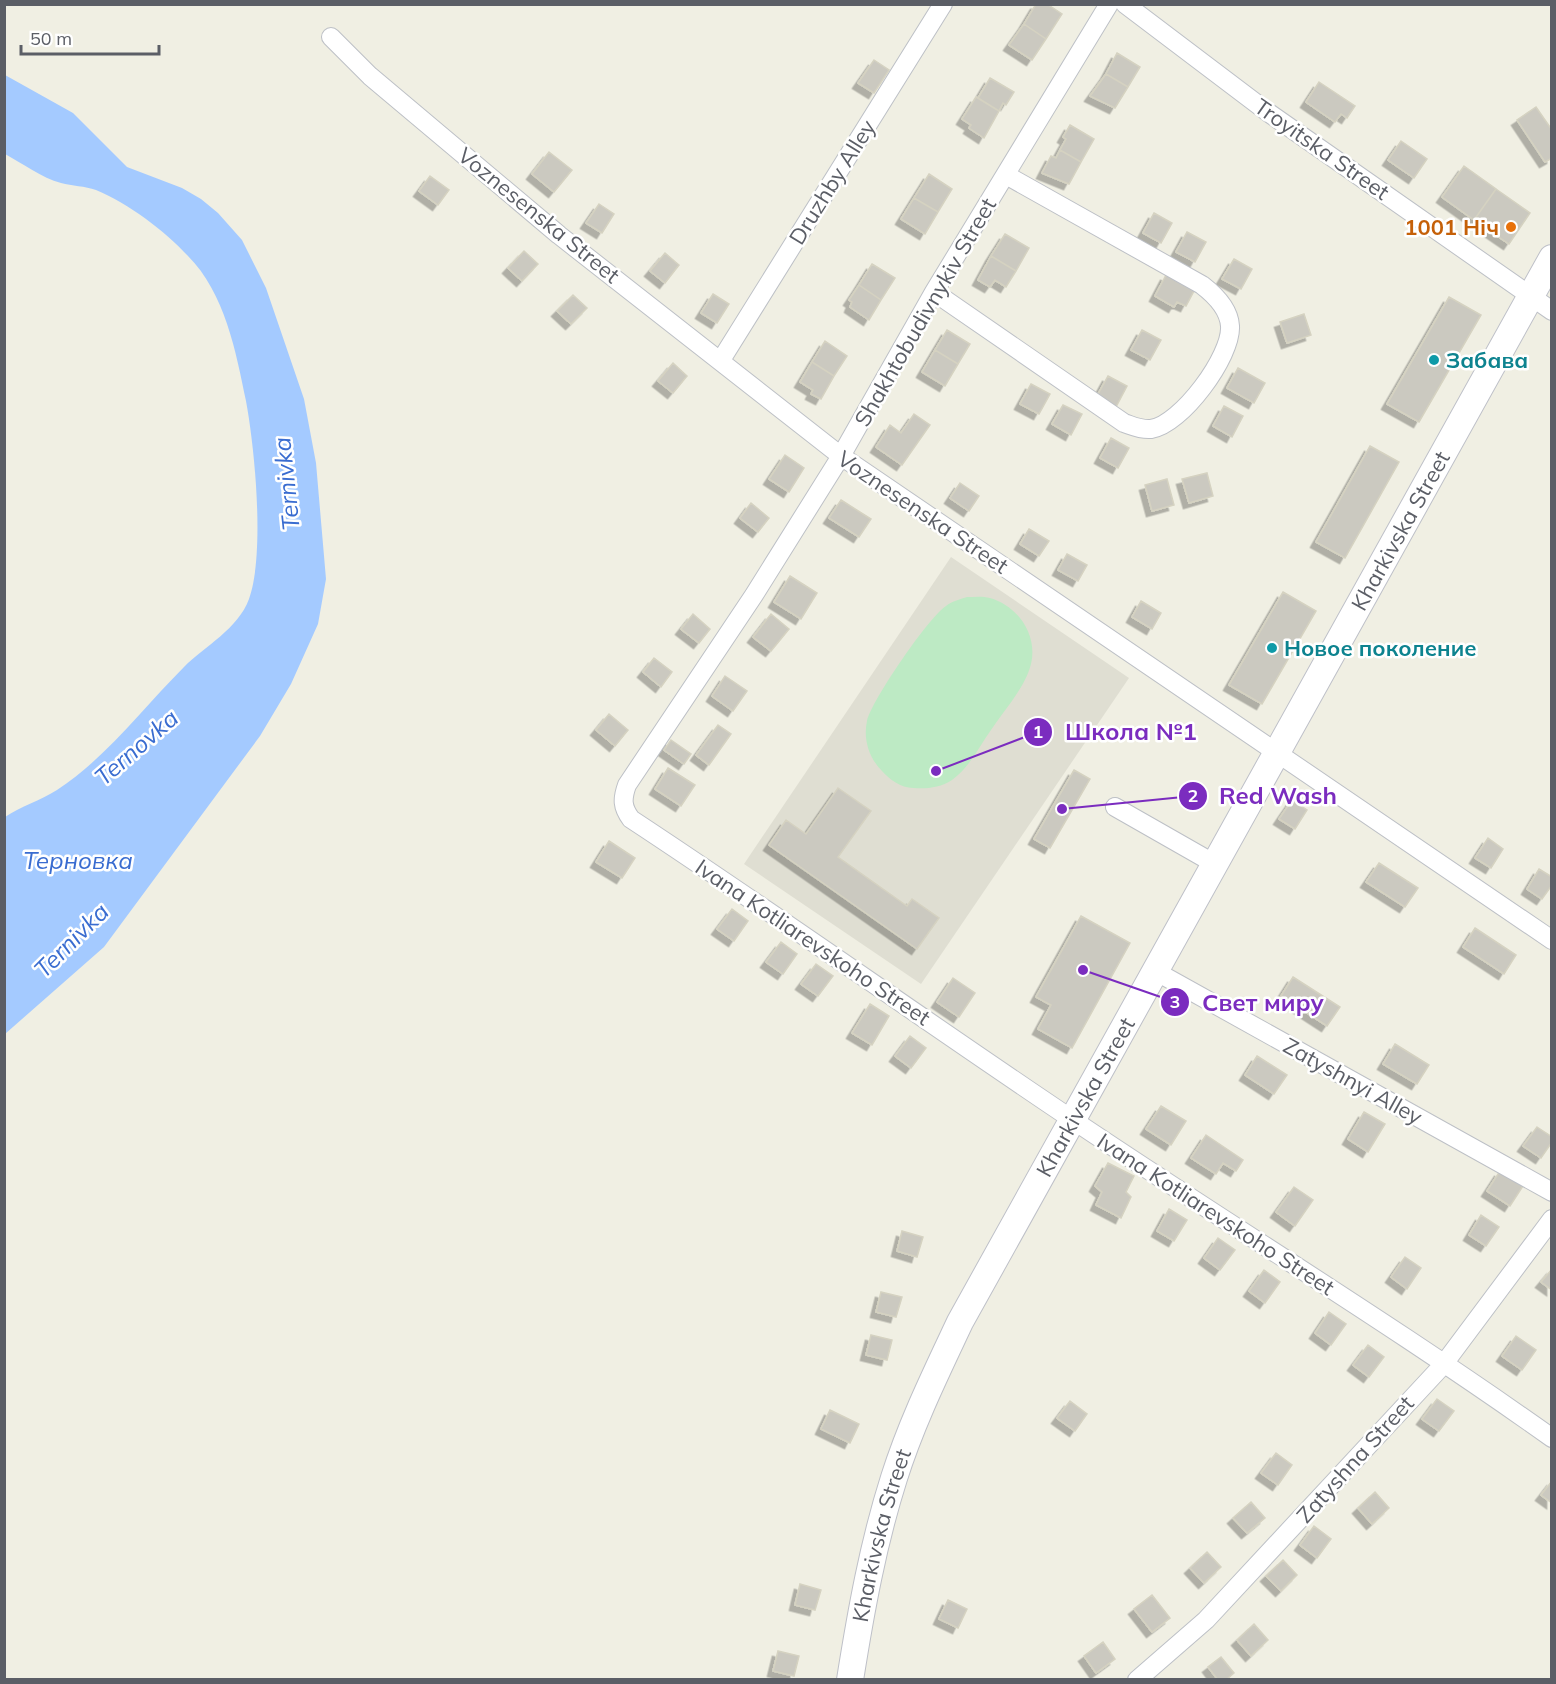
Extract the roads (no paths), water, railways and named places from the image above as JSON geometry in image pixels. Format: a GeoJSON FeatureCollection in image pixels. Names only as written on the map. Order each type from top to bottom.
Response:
{"type":"FeatureCollection","features":[{"type":"Feature","properties":{"kind":"street","name":"Druzhby Alley"},"geometry":{"type":"LineString","coordinates":[[721,360],[943,4]]}},
{"type":"Feature","properties":{"kind":"street","name":"Shakhtobudivnykiv Street"},"geometry":{"type":"LineString","coordinates":[[622,799],[627,785],[754,595],[841,456],[934,292],[1109,4]]}},
{"type":"Feature","properties":{"kind":"street","name":"Troyitska Street"},"geometry":{"type":"LineString","coordinates":[[1125,4],[1269,113],[1551,311]]}},
{"type":"Feature","properties":{"kind":"street","name":"Voznesenska Street"},"geometry":{"type":"LineString","coordinates":[[331,37],[370,76],[560,235],[841,456],[1551,940]]}},
{"type":"Feature","properties":{"kind":"street"},"geometry":{"type":"LineString","coordinates":[[934,292],[1124,423],[1139,429],[1153,429],[1168,422],[1180,412],[1198,394],[1222,356],[1230,337],[1230,324],[1226,312],[1213,294],[1202,285],[1006,175]]}},
{"type":"Feature","properties":{"kind":"street","name":"Kharkivska Street"},"geometry":{"type":"LineString","coordinates":[[850,1680],[865,1590],[894,1476],[913,1427],[960,1322],[1551,258]]}},
{"type":"Feature","properties":{"kind":"street","name":"Ivana Kotliarevskoho Street"},"geometry":{"type":"LineString","coordinates":[[622,799],[625,811],[631,819],[745,894],[1072,1120],[1551,1438]]}},
{"type":"Feature","properties":{"kind":"street"},"geometry":{"type":"LineString","coordinates":[[1115,807],[1215,864]]}},
{"type":"Feature","properties":{"kind":"street","name":"Zatyshnyi Alley"},"geometry":{"type":"LineString","coordinates":[[1155,971],[1551,1191]]}},
{"type":"Feature","properties":{"kind":"street","name":"Zatyshna Street"},"geometry":{"type":"LineString","coordinates":[[1137,1680],[1206,1620],[1443,1365],[1551,1219]]}},
{"type":"Feature","properties":{"kind":"water","name":"Терновка"},"geometry":{"type":"Polygon","coordinates":[[[5,75],[73,113],[127,167],[182,188],[201,199],[218,213],[242,240],[266,288],[304,399],[316,463],[326,579],[318,624],[291,684],[260,736],[104,947],[5,1034],[5,817],[57,790],[92,763],[192,659],[237,619],[249,599],[254,580],[257,556],[257,502],[253,446],[238,363],[227,324],[211,287],[201,271],[179,246],[133,210],[96,190],[47,178],[5,154],[5,75]]]}},
{"type":"Feature","properties":{"kind":"place","name":"1001 Ніч"},"geometry":{"type":"Point","coordinates":[1511,227]}},
{"type":"Feature","properties":{"kind":"place","name":"Забава"},"geometry":{"type":"Point","coordinates":[1434,360]}},
{"type":"Feature","properties":{"kind":"place","name":"Новое поколение"},"geometry":{"type":"Point","coordinates":[1272,648]}},
{"type":"Feature","properties":{"kind":"place","name":"Школа №1"},"geometry":{"type":"Point","coordinates":[936,771]}},
{"type":"Feature","properties":{"kind":"place","name":"Red Wash"},"geometry":{"type":"Point","coordinates":[1062,809]}},
{"type":"Feature","properties":{"kind":"place","name":"Свет миру"},"geometry":{"type":"Point","coordinates":[1083,970]}},
{"type":"Feature","properties":{"kind":"water label","name":"Ternivka"},"geometry":{"type":"Point","coordinates":[286,484]}},
{"type":"Feature","properties":{"kind":"water label","name":"Ternovka"},"geometry":{"type":"Point","coordinates":[136,747]}},
{"type":"Feature","properties":{"kind":"water label","name":"Ternivka"},"geometry":{"type":"Point","coordinates":[71,940]}}]}
